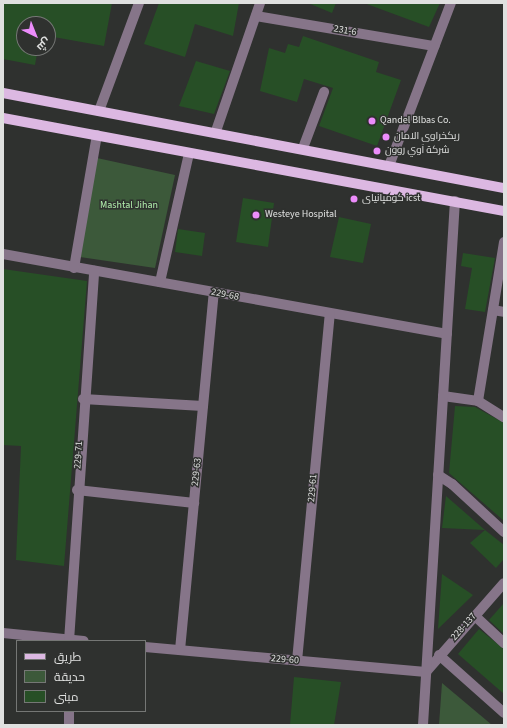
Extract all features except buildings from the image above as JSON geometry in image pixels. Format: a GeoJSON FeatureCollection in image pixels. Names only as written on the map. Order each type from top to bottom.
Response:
{"type":"FeatureCollection","features":[{"type":"Feature","properties":{"kind":"main road"},"geometry":{"type":"LineString","coordinates":[[3,93],[216,131],[504,188]]}},
{"type":"Feature","properties":{"kind":"main road"},"geometry":{"type":"LineString","coordinates":[[3,118],[97,134],[189,153],[504,211]]}},
{"type":"Feature","properties":{"kind":"street"},"geometry":{"type":"LineString","coordinates":[[99,111],[139,3]]}},
{"type":"Feature","properties":{"kind":"street"},"geometry":{"type":"LineString","coordinates":[[216,131],[260,3]]}},
{"type":"Feature","properties":{"kind":"street"},"geometry":{"type":"LineString","coordinates":[[389,166],[451,3]]}},
{"type":"Feature","properties":{"kind":"street","name":"231-6"},"geometry":{"type":"LineString","coordinates":[[256,16],[434,46]]}},
{"type":"Feature","properties":{"kind":"street"},"geometry":{"type":"LineString","coordinates":[[303,148],[324,92]]}},
{"type":"Feature","properties":{"kind":"street"},"geometry":{"type":"LineString","coordinates":[[74,268],[97,134]]}},
{"type":"Feature","properties":{"kind":"street"},"geometry":{"type":"LineString","coordinates":[[160,282],[189,153]]}},
{"type":"Feature","properties":{"kind":"street"},"geometry":{"type":"LineString","coordinates":[[423,725],[455,201]]}},
{"type":"Feature","properties":{"kind":"street"},"geometry":{"type":"LineString","coordinates":[[478,401],[504,242]]}},
{"type":"Feature","properties":{"kind":"street","name":"229-68"},"geometry":{"type":"LineString","coordinates":[[3,254],[447,334]]}},
{"type":"Feature","properties":{"kind":"street","name":"229-71"},"geometry":{"type":"LineString","coordinates":[[69,640],[77,490],[94,271]]}},
{"type":"Feature","properties":{"kind":"street","name":"229-63"},"geometry":{"type":"LineString","coordinates":[[180,650],[214,293]]}},
{"type":"Feature","properties":{"kind":"street"},"geometry":{"type":"LineString","coordinates":[[493,310],[504,312]]}},
{"type":"Feature","properties":{"kind":"street","name":"229-61"},"geometry":{"type":"LineString","coordinates":[[297,661],[330,314]]}},
{"type":"Feature","properties":{"kind":"street"},"geometry":{"type":"LineString","coordinates":[[443,396],[478,401],[504,417]]}},
{"type":"Feature","properties":{"kind":"street"},"geometry":{"type":"LineString","coordinates":[[84,399],[203,406]]}},
{"type":"Feature","properties":{"kind":"street"},"geometry":{"type":"LineString","coordinates":[[438,475],[504,532]]}},
{"type":"Feature","properties":{"kind":"street"},"geometry":{"type":"LineString","coordinates":[[77,490],[194,502]]}},
{"type":"Feature","properties":{"kind":"street","name":"228-137"},"geometry":{"type":"LineString","coordinates":[[426,672],[439,655],[504,583]]}},
{"type":"Feature","properties":{"kind":"street"},"geometry":{"type":"LineString","coordinates":[[475,616],[504,643]]}},
{"type":"Feature","properties":{"kind":"street"},"geometry":{"type":"LineString","coordinates":[[3,634],[69,640]]}},
{"type":"Feature","properties":{"kind":"street","name":"229-60"},"geometry":{"type":"LineString","coordinates":[[146,647],[426,672]]}},
{"type":"Feature","properties":{"kind":"street"},"geometry":{"type":"LineString","coordinates":[[439,655],[504,713]]}},
{"type":"Feature","properties":{"kind":"street"},"geometry":{"type":"LineString","coordinates":[[68,725],[69,712]]}},
{"type":"Feature","properties":{"kind":"green space","name":"Mashtal Jihan"},"geometry":{"type":"Polygon","coordinates":[[[97,158],[175,175],[155,268],[80,257],[97,158]]]}},
{"type":"Feature","properties":{"kind":"green space"},"geometry":{"type":"Polygon","coordinates":[[[442,683],[492,725],[439,725],[442,683]]]}},
{"type":"Feature","properties":{"kind":"place","name":"Qandel Blbas Co."},"geometry":{"type":"Point","coordinates":[372,121]}},
{"type":"Feature","properties":{"kind":"place","name":"ريكخراوى الامان"},"geometry":{"type":"Point","coordinates":[386,137]}},
{"type":"Feature","properties":{"kind":"place","name":"شركة آوي روون"},"geometry":{"type":"Point","coordinates":[377,151]}},
{"type":"Feature","properties":{"kind":"place","name":"كومپانياى icst"},"geometry":{"type":"Point","coordinates":[354,199]}},
{"type":"Feature","properties":{"kind":"place","name":"Westeye Hospital"},"geometry":{"type":"Point","coordinates":[256,215]}}]}
